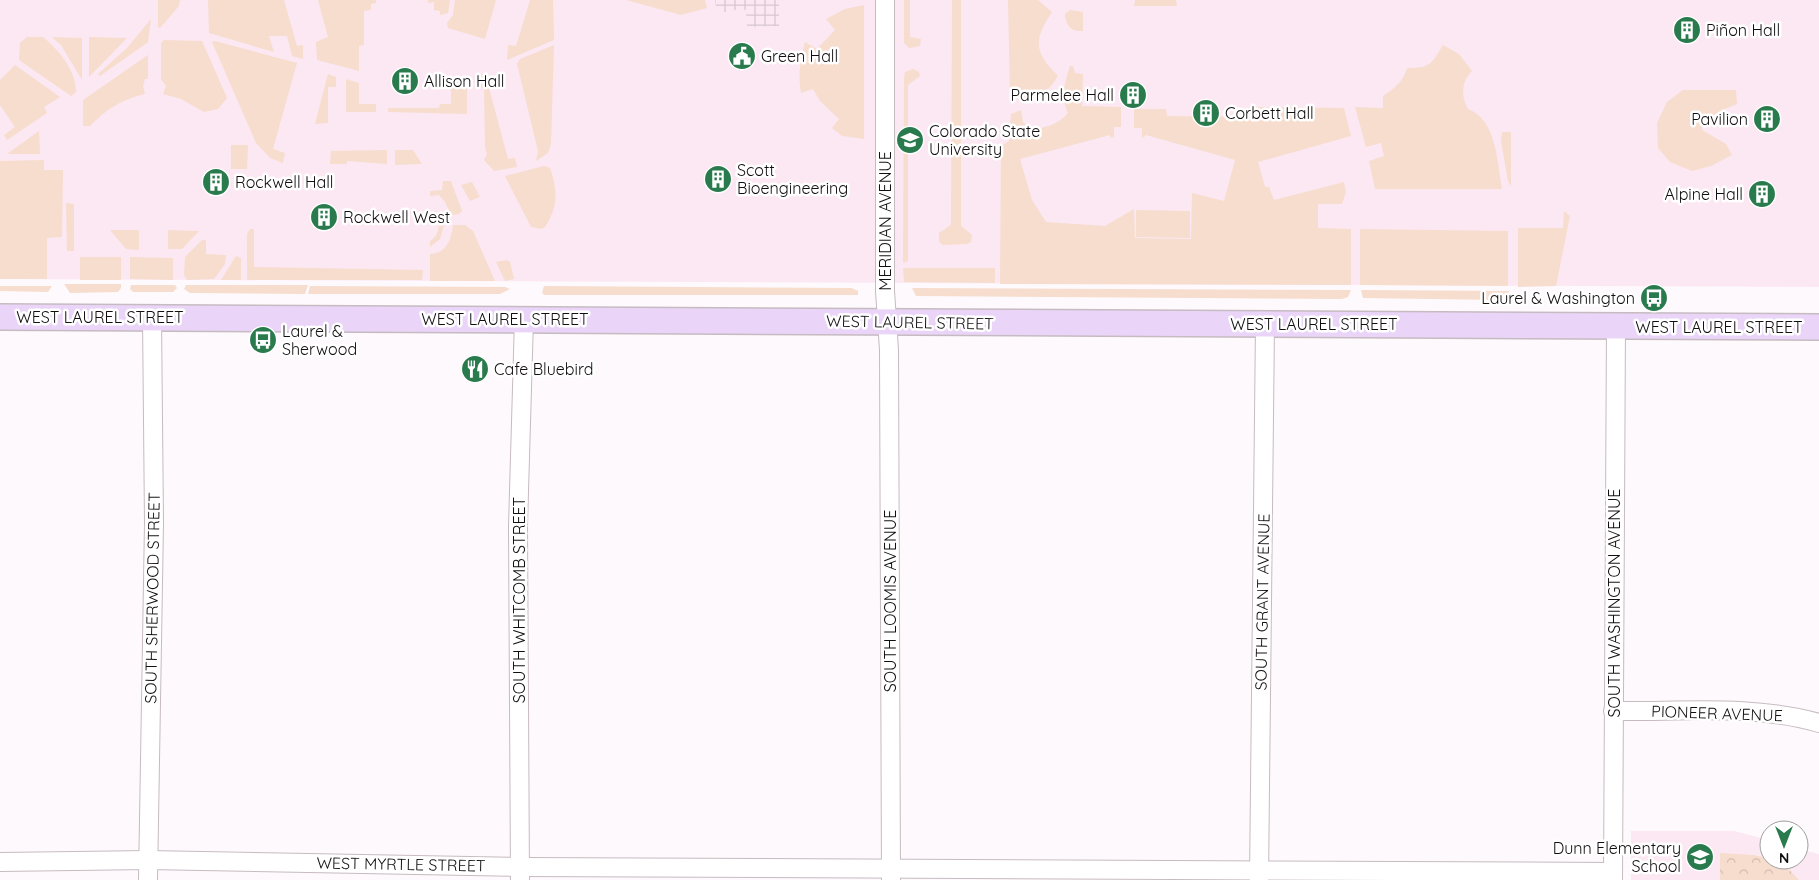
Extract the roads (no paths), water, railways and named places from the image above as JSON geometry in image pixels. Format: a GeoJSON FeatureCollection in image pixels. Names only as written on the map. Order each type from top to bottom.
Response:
{"type":"FeatureCollection","features":[{"type":"Feature","properties":{"kind":"main road","name":"WEST LAUREL STREET"},"geometry":{"type":"LineString","coordinates":[[0,317],[1819,327]]}},
{"type":"Feature","properties":{"kind":"street","name":"MERIDIAN AVENUE"},"geometry":{"type":"LineString","coordinates":[[885,0],[885,291],[887,321]]}},
{"type":"Feature","properties":{"kind":"street","name":"SOUTH SHERWOOD STREET"},"geometry":{"type":"LineString","coordinates":[[148,880],[154,523],[152,317]]}},
{"type":"Feature","properties":{"kind":"street","name":"SOUTH WHITCOMB STREET"},"geometry":{"type":"LineString","coordinates":[[520,873],[518,526],[524,319]]}},
{"type":"Feature","properties":{"kind":"street","name":"SOUTH LOOMIS AVENUE"},"geometry":{"type":"LineString","coordinates":[[887,321],[889,350],[891,874]]}},
{"type":"Feature","properties":{"kind":"street","name":"SOUTH GRANT AVENUE"},"geometry":{"type":"LineString","coordinates":[[1259,874],[1265,324]]}},
{"type":"Feature","properties":{"kind":"street","name":"SOUTH WASHINGTON AVENUE"},"geometry":{"type":"LineString","coordinates":[[1613,876],[1616,326]]}},
{"type":"Feature","properties":{"kind":"street","name":"PIONEER AVENUE"},"geometry":{"type":"LineString","coordinates":[[1613,711],[1754,712],[1795,716],[1819,723]]}},
{"type":"Feature","properties":{"kind":"street","name":"WEST MYRTLE STREET"},"geometry":{"type":"LineString","coordinates":[[0,862],[148,860],[520,873],[1613,876]]}},
{"type":"Feature","properties":{"kind":"place","name":"Piñon Hall"},"geometry":{"type":"Point","coordinates":[1687,30]}},
{"type":"Feature","properties":{"kind":"place","name":"Green Hall"},"geometry":{"type":"Point","coordinates":[742,56]}},
{"type":"Feature","properties":{"kind":"place","name":"Allison Hall"},"geometry":{"type":"Point","coordinates":[405,81]}},
{"type":"Feature","properties":{"kind":"place","name":"Parmelee Hall"},"geometry":{"type":"Point","coordinates":[1133,95]}},
{"type":"Feature","properties":{"kind":"place","name":"Corbett Hall"},"geometry":{"type":"Point","coordinates":[1206,113]}},
{"type":"Feature","properties":{"kind":"place","name":"Pavilion"},"geometry":{"type":"Point","coordinates":[1767,119]}},
{"type":"Feature","properties":{"kind":"place","name":"Colorado State University"},"geometry":{"type":"Point","coordinates":[910,140]}},
{"type":"Feature","properties":{"kind":"place","name":"Scott Bioengineering"},"geometry":{"type":"Point","coordinates":[718,179]}},
{"type":"Feature","properties":{"kind":"place","name":"Rockwell Hall"},"geometry":{"type":"Point","coordinates":[216,182]}},
{"type":"Feature","properties":{"kind":"place","name":"Alpine Hall"},"geometry":{"type":"Point","coordinates":[1762,194]}},
{"type":"Feature","properties":{"kind":"place","name":"Rockwell West"},"geometry":{"type":"Point","coordinates":[324,217]}},
{"type":"Feature","properties":{"kind":"place","name":"Laurel & Washington"},"geometry":{"type":"Point","coordinates":[1654,298]}},
{"type":"Feature","properties":{"kind":"place","name":"Laurel & Sherwood"},"geometry":{"type":"Point","coordinates":[263,340]}},
{"type":"Feature","properties":{"kind":"place","name":"Cafe Bluebird"},"geometry":{"type":"Point","coordinates":[475,369]}},
{"type":"Feature","properties":{"kind":"place","name":"Dunn Elementary School"},"geometry":{"type":"Point","coordinates":[1700,857]}}]}
